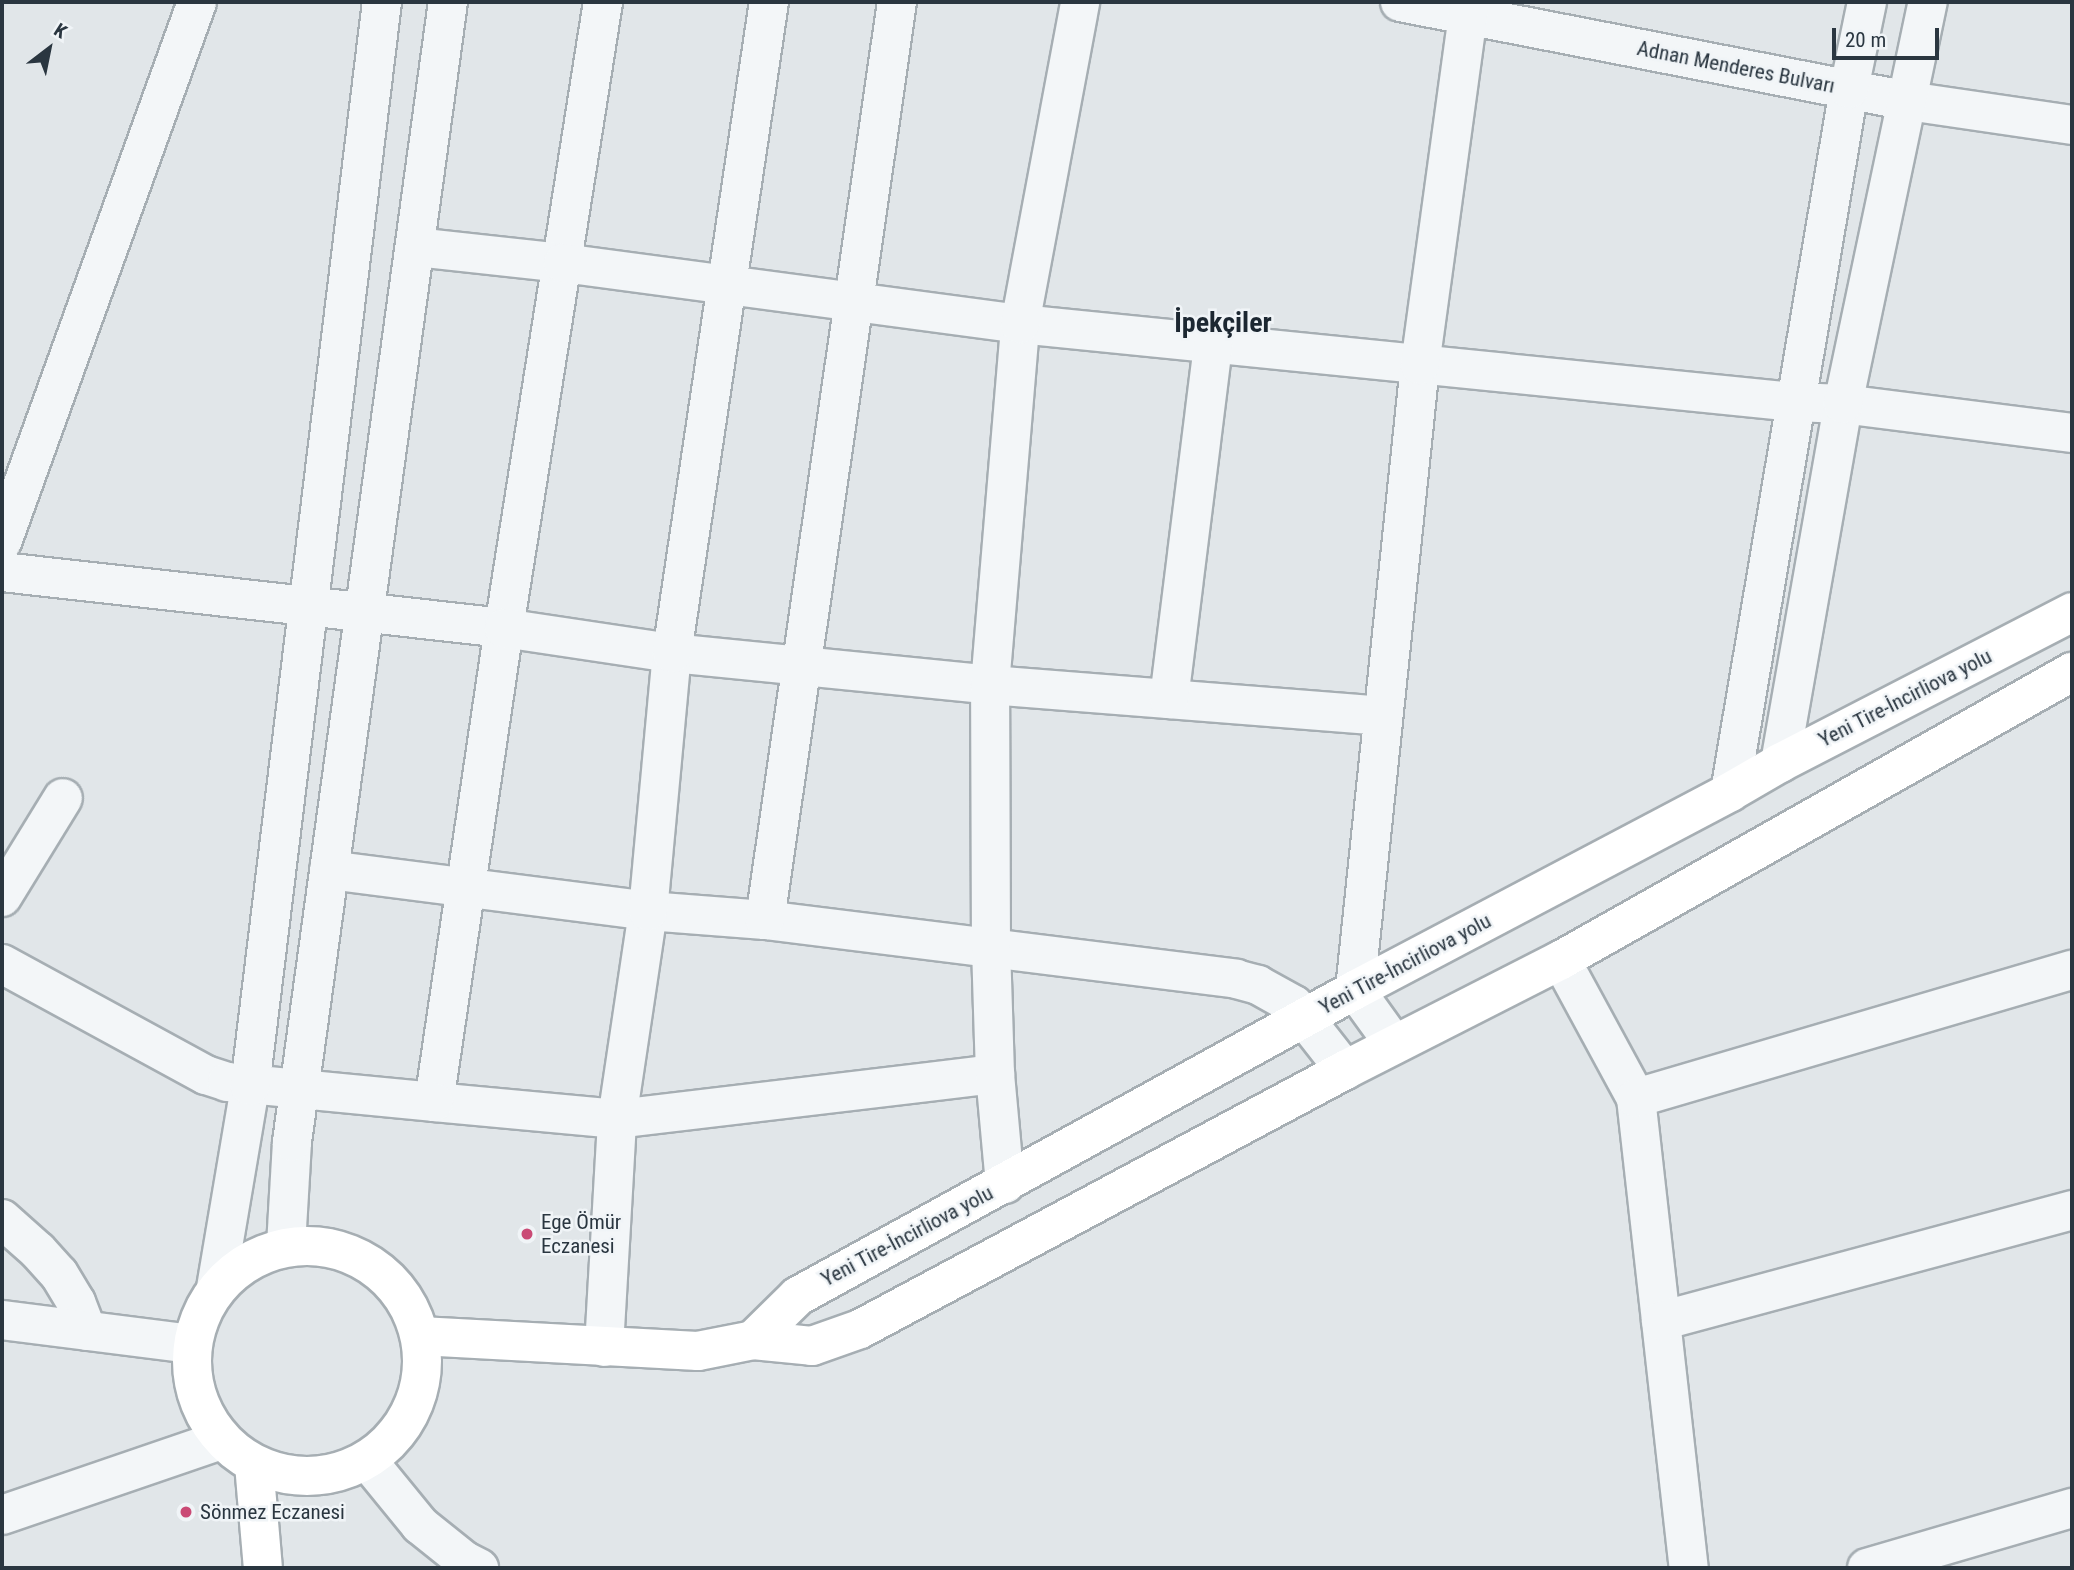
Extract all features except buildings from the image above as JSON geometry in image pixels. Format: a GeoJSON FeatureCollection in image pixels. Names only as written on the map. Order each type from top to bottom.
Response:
{"type":"FeatureCollection","features":[{"type":"Feature","properties":{"kind":"main road","name":"Yeni Tire-İncirliova yolu"},"geometry":{"type":"LineString","coordinates":[[753,1340],[798,1296],[1355,990],[1780,763],[2072,612]]}},
{"type":"Feature","properties":{"kind":"main road"},"geometry":{"type":"LineString","coordinates":[[420,1336],[698,1351],[753,1340],[812,1346],[860,1329],[1394,1044],[1560,960],[2072,671]]}},
{"type":"Feature","properties":{"kind":"main road"},"geometry":{"type":"LineString","coordinates":[[286,1246],[327,1246],[353,1254],[387,1277],[405,1298],[420,1336],[423,1366],[415,1405],[398,1434],[368,1460],[345,1471],[305,1477],[254,1464],[222,1440],[203,1413],[191,1375],[191,1344],[203,1306],[216,1288],[247,1261],[286,1246]]}},
{"type":"Feature","properties":{"kind":"main road"},"geometry":{"type":"LineString","coordinates":[[254,1464],[263,1568]]}},
{"type":"Feature","properties":{"kind":"street"},"geometry":{"type":"LineString","coordinates":[[2,542],[197,2]]}},
{"type":"Feature","properties":{"kind":"street"},"geometry":{"type":"LineString","coordinates":[[216,1288],[250,1086],[382,2]]}},
{"type":"Feature","properties":{"kind":"street"},"geometry":{"type":"LineString","coordinates":[[286,1246],[292,1142],[447,2]]}},
{"type":"Feature","properties":{"kind":"street"},"geometry":{"type":"LineString","coordinates":[[434,1102],[504,628],[603,2]]}},
{"type":"Feature","properties":{"kind":"street"},"geometry":{"type":"LineString","coordinates":[[604,1347],[617,1119],[648,911],[672,653],[769,2]]}},
{"type":"Feature","properties":{"kind":"street"},"geometry":{"type":"LineString","coordinates":[[765,920],[799,667],[897,2]]}},
{"type":"Feature","properties":{"kind":"street"},"geometry":{"type":"LineString","coordinates":[[1005,1184],[995,1074],[991,950],[990,685],[1020,324],[1080,2]]}},
{"type":"Feature","properties":{"kind":"street","name":"Adnan Menderes Bulvarı"},"geometry":{"type":"LineString","coordinates":[[1400,2],[1469,7],[1908,101],[2072,125]]}},
{"type":"Feature","properties":{"kind":"street"},"geometry":{"type":"LineString","coordinates":[[1730,792],[1849,89],[1867,2]]}},
{"type":"Feature","properties":{"kind":"street"},"geometry":{"type":"LineString","coordinates":[[1780,763],[1843,404],[1928,2]]}},
{"type":"Feature","properties":{"kind":"street"},"geometry":{"type":"LineString","coordinates":[[1394,1044],[1355,990],[1381,716],[1420,365],[1469,7]]}},
{"type":"Feature","properties":{"kind":"street"},"geometry":{"type":"LineString","coordinates":[[415,247],[563,263],[1020,324],[1795,402],[1843,404],[2072,433]]}},
{"type":"Feature","properties":{"kind":"street"},"geometry":{"type":"LineString","coordinates":[[1169,699],[1213,344]]}},
{"type":"Feature","properties":{"kind":"street"},"geometry":{"type":"LineString","coordinates":[[2,572],[365,615],[504,628],[672,653],[799,667],[1381,716]]}},
{"type":"Feature","properties":{"kind":"street"},"geometry":{"type":"LineString","coordinates":[[2,897],[63,798]]}},
{"type":"Feature","properties":{"kind":"street"},"geometry":{"type":"LineString","coordinates":[[329,870],[648,911],[765,920],[1236,979],[1279,995],[1307,1017],[1345,1070]]}},
{"type":"Feature","properties":{"kind":"street"},"geometry":{"type":"LineString","coordinates":[[1560,960],[1636,1098],[1689,1568]]}},
{"type":"Feature","properties":{"kind":"street"},"geometry":{"type":"LineString","coordinates":[[2,964],[206,1075],[250,1086],[617,1119],[995,1074]]}},
{"type":"Feature","properties":{"kind":"street"},"geometry":{"type":"LineString","coordinates":[[1636,1098],[2072,970]]}},
{"type":"Feature","properties":{"kind":"street"},"geometry":{"type":"LineString","coordinates":[[1661,1321],[2072,1210]]}},
{"type":"Feature","properties":{"kind":"street"},"geometry":{"type":"LineString","coordinates":[[2,1220],[38,1251],[59,1274],[76,1302],[87,1331]]}},
{"type":"Feature","properties":{"kind":"street"},"geometry":{"type":"LineString","coordinates":[[2,1320],[191,1344]]}},
{"type":"Feature","properties":{"kind":"street"},"geometry":{"type":"LineString","coordinates":[[2,1515],[222,1440]]}},
{"type":"Feature","properties":{"kind":"street"},"geometry":{"type":"LineString","coordinates":[[368,1460],[419,1525],[465,1561],[480,1568]]}},
{"type":"Feature","properties":{"kind":"street"},"geometry":{"type":"LineString","coordinates":[[1867,1568],[2072,1508]]}},
{"type":"Feature","properties":{"kind":"place","name":"Ege Ömür Eczanesi"},"geometry":{"type":"Point","coordinates":[527,1234]}},
{"type":"Feature","properties":{"kind":"place","name":"Sönmez Eczanesi"},"geometry":{"type":"Point","coordinates":[186,1512]}},
{"type":"Feature","properties":{"kind":"district","name":"İpekçiler"},"geometry":{"type":"Point","coordinates":[1223,323]}}]}
